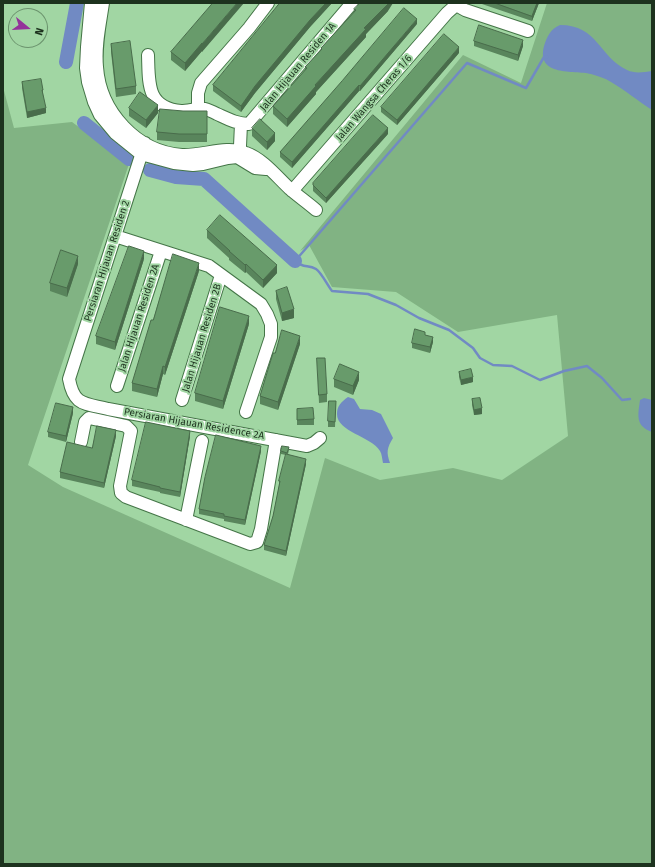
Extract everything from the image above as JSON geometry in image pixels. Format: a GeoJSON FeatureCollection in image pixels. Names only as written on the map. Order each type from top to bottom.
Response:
{"type":"FeatureCollection","features":[{"type":"Feature","properties":{"kind":"street"},"geometry":{"type":"LineString","coordinates":[[91,3],[88,30],[91,67],[109,108],[121,124],[138,140],[143,149],[194,155],[224,149],[238,154],[250,155],[262,162],[292,191],[316,210]]}},
{"type":"Feature","properties":{"kind":"street"},"geometry":{"type":"LineString","coordinates":[[91,67],[103,3]]}},
{"type":"Feature","properties":{"kind":"street"},"geometry":{"type":"LineString","coordinates":[[198,110],[198,93],[202,83],[268,3]]}},
{"type":"Feature","properties":{"kind":"street","name":"Jalan Hijauan Residen 1A"},"geometry":{"type":"LineString","coordinates":[[241,124],[249,124],[352,3]]}},
{"type":"Feature","properties":{"kind":"street"},"geometry":{"type":"LineString","coordinates":[[456,4],[465,10],[528,31]]}},
{"type":"Feature","properties":{"kind":"street","name":"Jalan Wangsa Cheras 1/6"},"geometry":{"type":"LineString","coordinates":[[292,191],[456,4]]}},
{"type":"Feature","properties":{"kind":"street"},"geometry":{"type":"LineString","coordinates":[[148,55],[150,91],[157,102],[170,109],[182,111],[209,110],[241,124],[238,154]]}},
{"type":"Feature","properties":{"kind":"street","name":"Persiaran Hijauan Residen 2"},"geometry":{"type":"LineString","coordinates":[[70,384],[143,149]]}},
{"type":"Feature","properties":{"kind":"street","name":"Jalan Hijauan Residen 2A"},"geometry":{"type":"LineString","coordinates":[[116,236],[209,266],[261,304],[271,324],[271,337],[246,412]]}},
{"type":"Feature","properties":{"kind":"street","name":"Jalan Hijauan Residen 2A"},"geometry":{"type":"LineString","coordinates":[[117,386],[161,251]]}},
{"type":"Feature","properties":{"kind":"street","name":"Jalan Hijauan Residen 2B"},"geometry":{"type":"LineString","coordinates":[[182,400],[221,275]]}},
{"type":"Feature","properties":{"kind":"street","name":"Persiaran Hijauan Residence 2A"},"geometry":{"type":"LineString","coordinates":[[70,384],[77,400],[83,403],[307,446],[320,438]]}},
{"type":"Feature","properties":{"kind":"street"},"geometry":{"type":"LineString","coordinates":[[81,442],[85,422],[89,418],[126,426],[131,431],[120,486],[121,493],[126,497],[250,544],[256,542],[260,529],[276,440]]}},
{"type":"Feature","properties":{"kind":"street"},"geometry":{"type":"LineString","coordinates":[[186,520],[202,441]]}},
{"type":"Feature","properties":{"kind":"green space"},"geometry":{"type":"Polygon","coordinates":[[[547,3],[652,3],[652,864],[3,864],[3,87],[14,128],[72,122],[129,164],[28,465],[63,487],[290,588],[325,458],[380,480],[453,468],[502,480],[568,436],[557,315],[458,332],[396,292],[332,287],[309,245],[300,251],[463,55],[521,83],[547,3]]]}},
{"type":"Feature","properties":{"kind":"water"},"geometry":{"type":"Polygon","coordinates":[[[560,25],[573,26],[583,30],[591,36],[610,57],[627,70],[636,72],[652,71],[652,110],[606,79],[591,74],[558,70],[546,63],[543,56],[545,43],[551,31],[560,25]]]}},
{"type":"Feature","properties":{"kind":"water"},"geometry":{"type":"Polygon","coordinates":[[[348,397],[354,399],[360,409],[372,410],[381,414],[393,438],[388,450],[390,463],[383,463],[381,452],[376,446],[348,430],[338,420],[337,411],[339,406],[341,402],[348,397]]]}},
{"type":"Feature","properties":{"kind":"water"},"geometry":{"type":"Polygon","coordinates":[[[644,398],[652,400],[652,432],[643,427],[640,423],[638,415],[640,400],[644,398]]]}},
{"type":"Feature","properties":{"kind":"building"},"geometry":{"type":"Polygon","coordinates":[[[213,3],[237,3],[185,63],[171,52],[213,3]]]}},
{"type":"Feature","properties":{"kind":"building"},"geometry":{"type":"Polygon","coordinates":[[[280,3],[326,3],[255,86],[241,106],[213,85],[280,3]]]}},
{"type":"Feature","properties":{"kind":"building"},"geometry":{"type":"Polygon","coordinates":[[[360,3],[389,3],[364,28],[366,29],[315,85],[316,86],[287,119],[273,106],[307,68],[305,67],[322,49],[321,48],[356,10],[354,9],[360,3]]]}},
{"type":"Feature","properties":{"kind":"building"},"geometry":{"type":"Polygon","coordinates":[[[495,3],[537,3],[532,16],[495,3]]]}},
{"type":"Feature","properties":{"kind":"building"},"geometry":{"type":"Polygon","coordinates":[[[404,8],[417,19],[292,162],[280,152],[404,8]]]}},
{"type":"Feature","properties":{"kind":"building"},"geometry":{"type":"Polygon","coordinates":[[[479,25],[523,40],[518,55],[474,41],[479,25]]]}},
{"type":"Feature","properties":{"kind":"building"},"geometry":{"type":"Polygon","coordinates":[[[444,34],[459,47],[397,120],[381,107],[444,34]]]}},
{"type":"Feature","properties":{"kind":"building"},"geometry":{"type":"Polygon","coordinates":[[[130,41],[136,86],[116,89],[111,44],[130,41]]]}},
{"type":"Feature","properties":{"kind":"building"},"geometry":{"type":"Polygon","coordinates":[[[41,79],[46,108],[27,112],[22,82],[41,79]]]}},
{"type":"Feature","properties":{"kind":"building"},"geometry":{"type":"Polygon","coordinates":[[[140,92],[158,105],[146,120],[129,108],[140,92]]]}},
{"type":"Feature","properties":{"kind":"building"},"geometry":{"type":"Polygon","coordinates":[[[160,109],[207,111],[207,134],[157,132],[160,109]]]}},
{"type":"Feature","properties":{"kind":"building"},"geometry":{"type":"Polygon","coordinates":[[[373,115],[388,128],[326,198],[313,185],[313,183],[373,115]]]}},
{"type":"Feature","properties":{"kind":"building"},"geometry":{"type":"Polygon","coordinates":[[[260,119],[275,133],[267,142],[252,128],[260,119]]]}},
{"type":"Feature","properties":{"kind":"building"},"geometry":{"type":"Polygon","coordinates":[[[220,215],[277,265],[263,280],[207,230],[220,215]]]}},
{"type":"Feature","properties":{"kind":"building"},"geometry":{"type":"Polygon","coordinates":[[[129,246],[144,251],[115,342],[96,336],[129,246]]]}},
{"type":"Feature","properties":{"kind":"building"},"geometry":{"type":"Polygon","coordinates":[[[61,250],[78,256],[67,288],[50,283],[61,250]]]}},
{"type":"Feature","properties":{"kind":"building"},"geometry":{"type":"Polygon","coordinates":[[[173,254],[199,263],[165,367],[163,366],[157,389],[132,383],[173,254]]]}},
{"type":"Feature","properties":{"kind":"building"},"geometry":{"type":"Polygon","coordinates":[[[287,287],[294,309],[282,313],[276,291],[287,287]]]}},
{"type":"Feature","properties":{"kind":"building"},"geometry":{"type":"Polygon","coordinates":[[[220,307],[249,316],[223,401],[195,393],[220,307]]]}},
{"type":"Feature","properties":{"kind":"building"},"geometry":{"type":"Polygon","coordinates":[[[415,329],[425,332],[425,335],[433,337],[430,347],[412,343],[415,329]]]}},
{"type":"Feature","properties":{"kind":"building"},"geometry":{"type":"Polygon","coordinates":[[[282,330],[300,336],[278,402],[260,396],[273,353],[275,353],[282,330]]]}},
{"type":"Feature","properties":{"kind":"building"},"geometry":{"type":"Polygon","coordinates":[[[317,358],[325,358],[327,394],[319,395],[317,358]]]}},
{"type":"Feature","properties":{"kind":"building"},"geometry":{"type":"Polygon","coordinates":[[[340,364],[359,372],[353,386],[334,379],[340,364]]]}},
{"type":"Feature","properties":{"kind":"building"},"geometry":{"type":"Polygon","coordinates":[[[471,369],[473,377],[461,380],[459,372],[471,369]]]}},
{"type":"Feature","properties":{"kind":"building"},"geometry":{"type":"Polygon","coordinates":[[[480,398],[482,408],[474,410],[472,399],[480,398]]]}},
{"type":"Feature","properties":{"kind":"building"},"geometry":{"type":"Polygon","coordinates":[[[329,401],[336,401],[335,422],[328,421],[329,401]]]}},
{"type":"Feature","properties":{"kind":"building"},"geometry":{"type":"Polygon","coordinates":[[[56,403],[73,407],[66,436],[48,432],[56,403]]]}},
{"type":"Feature","properties":{"kind":"building"},"geometry":{"type":"Polygon","coordinates":[[[313,408],[314,419],[297,420],[297,409],[313,408]]]}},
{"type":"Feature","properties":{"kind":"building"},"geometry":{"type":"Polygon","coordinates":[[[146,422],[190,431],[180,492],[132,480],[146,422]]]}},
{"type":"Feature","properties":{"kind":"building"},"geometry":{"type":"Polygon","coordinates":[[[97,426],[116,430],[104,483],[60,472],[67,442],[92,448],[97,426]]]}},
{"type":"Feature","properties":{"kind":"building"},"geometry":{"type":"Polygon","coordinates":[[[216,435],[261,446],[245,520],[199,509],[205,477],[216,435]]]}},
{"type":"Feature","properties":{"kind":"building"},"geometry":{"type":"Polygon","coordinates":[[[282,446],[289,447],[287,453],[281,451],[282,446]]]}},
{"type":"Feature","properties":{"kind":"building"},"geometry":{"type":"Polygon","coordinates":[[[286,454],[306,459],[286,551],[264,545],[273,516],[279,481],[286,454]]]}},
{"type":"Feature","properties":{"kind":"waterway"},"geometry":{"type":"LineString","coordinates":[[66,62],[77,3]]}},
{"type":"Feature","properties":{"kind":"waterway"},"geometry":{"type":"LineString","coordinates":[[547,57],[544,57],[526,88],[467,63],[295,261],[303,266],[316,269],[332,291],[368,294],[396,305],[419,318],[449,330],[473,348],[480,358],[493,365],[512,366],[540,380],[564,371],[587,366],[602,378],[622,400],[630,399]]}},
{"type":"Feature","properties":{"kind":"waterway"},"geometry":{"type":"LineString","coordinates":[[84,123],[129,159]]}},
{"type":"Feature","properties":{"kind":"waterway"},"geometry":{"type":"LineString","coordinates":[[150,170],[176,177],[204,179],[295,261]]}}]}
